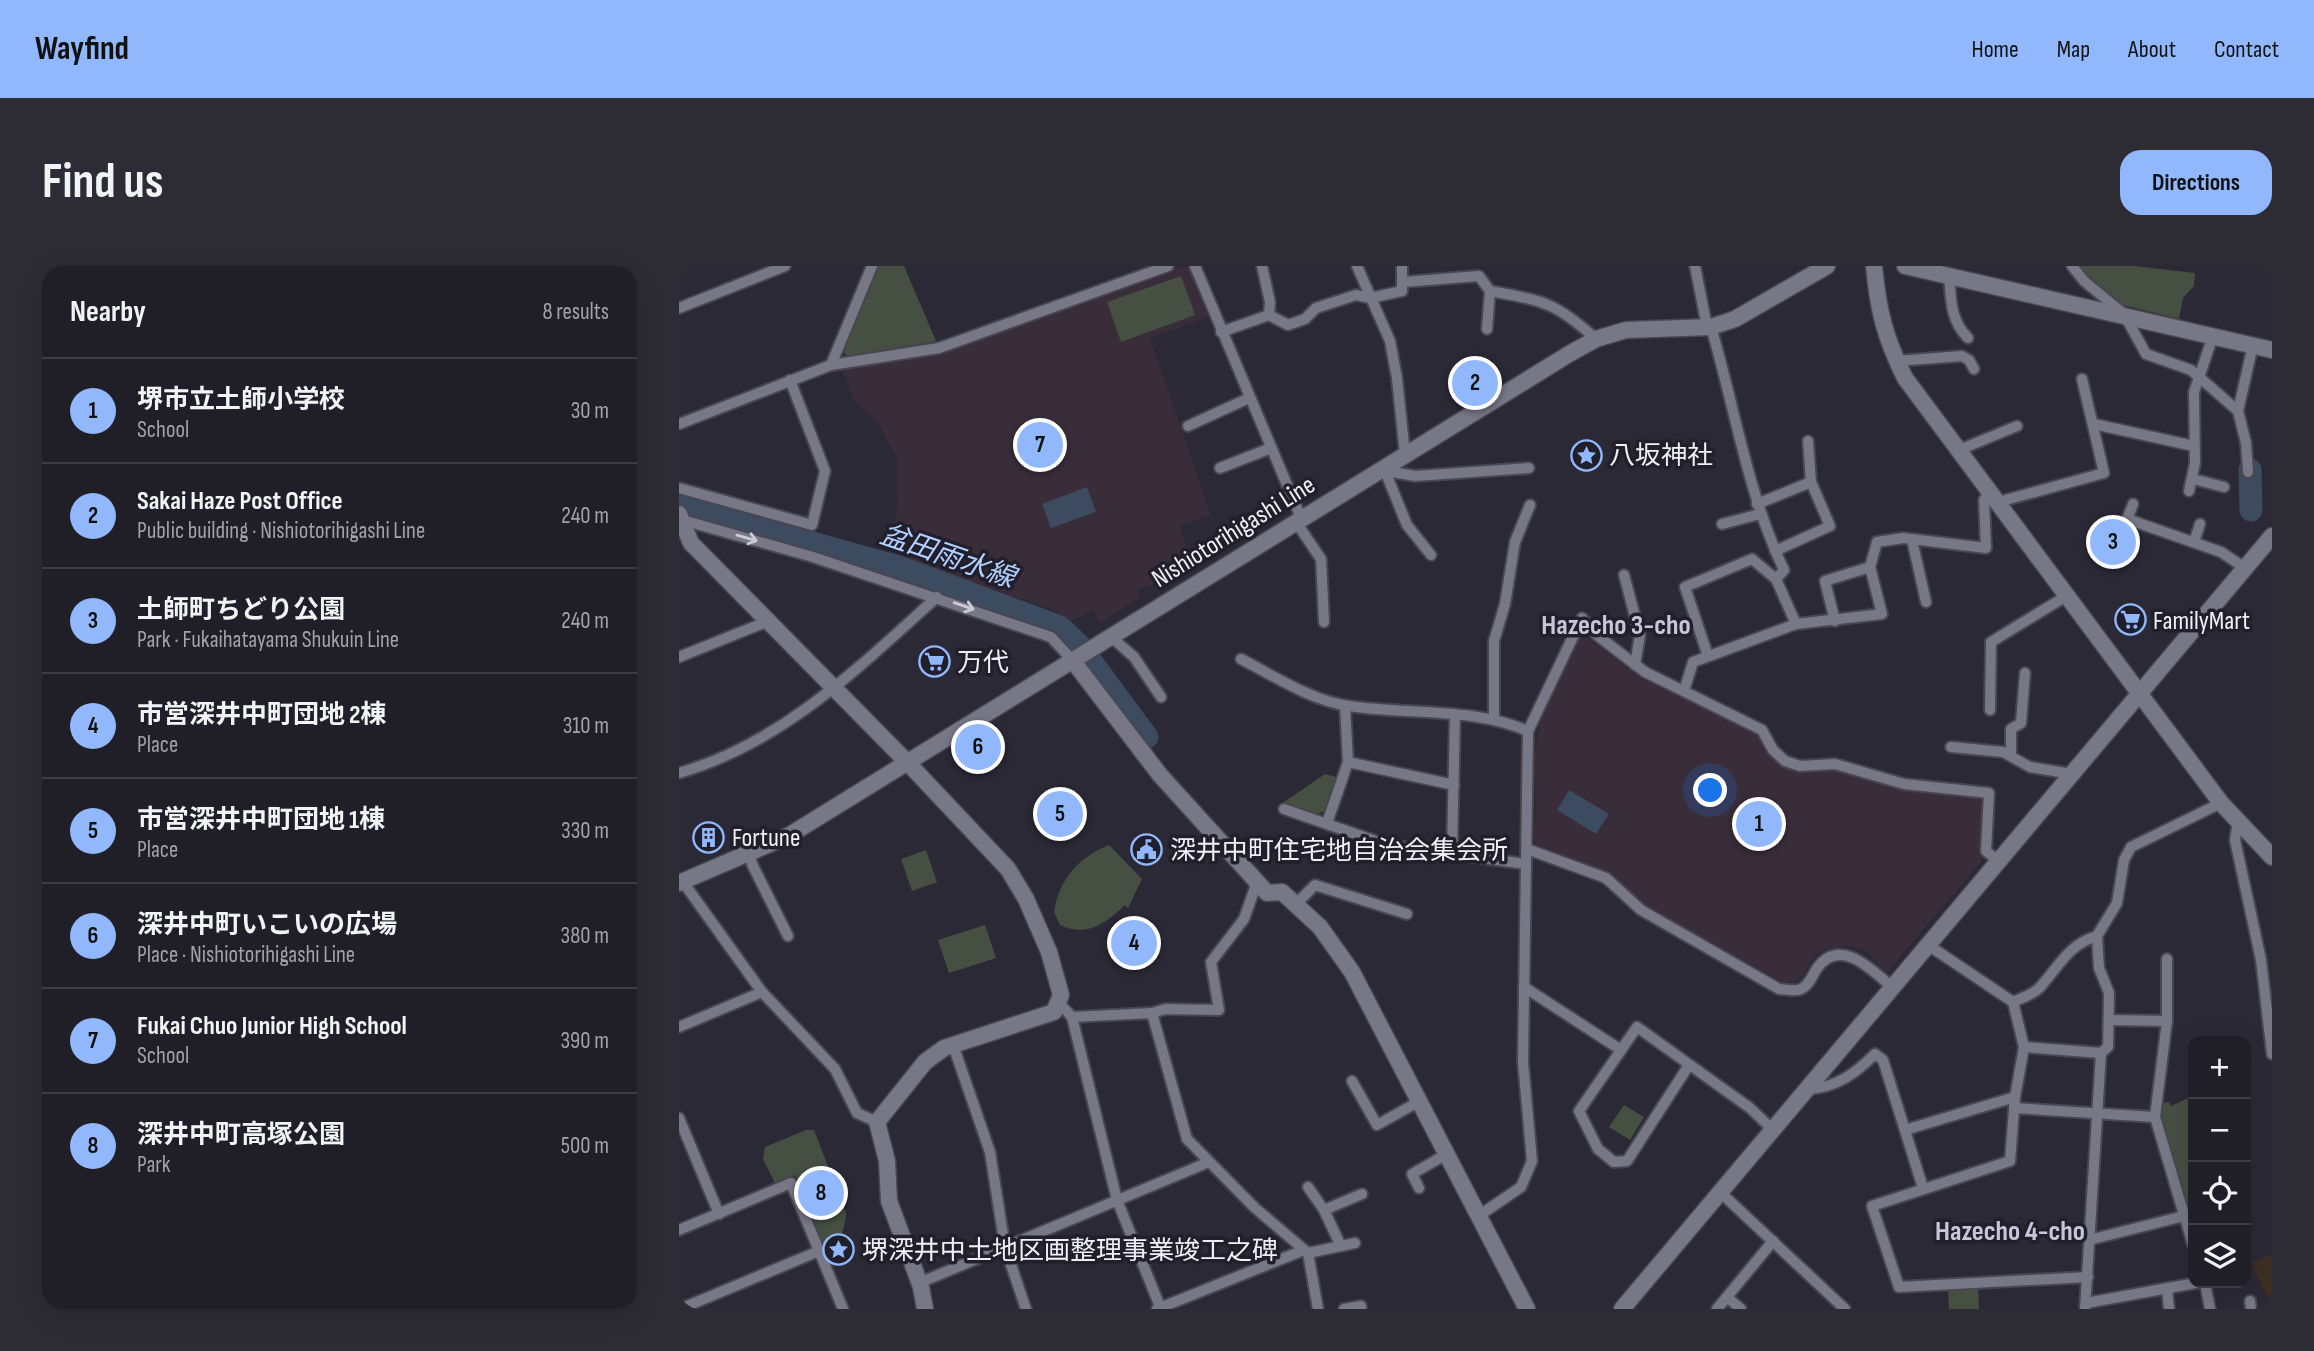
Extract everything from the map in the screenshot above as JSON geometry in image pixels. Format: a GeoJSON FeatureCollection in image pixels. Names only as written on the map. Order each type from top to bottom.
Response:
{"type":"FeatureCollection","features":[{"type":"Feature","properties":{"kind":"street"},"geometry":{"type":"LineString","coordinates":[[679,309],[785,266]]}},
{"type":"Feature","properties":{"kind":"street"},"geometry":{"type":"LineString","coordinates":[[831,365],[872,266]]}},
{"type":"Feature","properties":{"kind":"street"},"geometry":{"type":"LineString","coordinates":[[679,424],[831,365],[939,348],[1168,266]]}},
{"type":"Feature","properties":{"kind":"street"},"geometry":{"type":"LineString","coordinates":[[1195,266],[1299,520],[1321,559],[1324,622]]}},
{"type":"Feature","properties":{"kind":"street"},"geometry":{"type":"LineString","coordinates":[[1262,266],[1270,302],[1269,315]]}},
{"type":"Feature","properties":{"kind":"street"},"geometry":{"type":"LineString","coordinates":[[1357,266],[1390,341],[1397,378],[1405,455]]}},
{"type":"Feature","properties":{"kind":"street"},"geometry":{"type":"LineString","coordinates":[[1221,332],[1269,315],[1288,325],[1305,319],[1316,308],[1356,295],[1370,298],[1402,291],[1402,266]]}},
{"type":"Feature","properties":{"kind":"street"},"geometry":{"type":"LineString","coordinates":[[1695,266],[1709,327],[1729,390],[1734,427],[1758,509],[1784,570],[1776,579]]}},
{"type":"Feature","properties":{"kind":"street","name":"Nishiotorihigashi Line"},"geometry":{"type":"LineString","coordinates":[[681,882],[788,836],[1596,339],[1626,330],[1709,327],[1735,319],[1827,266]]}},
{"type":"Feature","properties":{"kind":"street"},"geometry":{"type":"LineString","coordinates":[[1874,266],[1879,314],[1905,378],[2221,803],[2272,857]]}},
{"type":"Feature","properties":{"kind":"street"},"geometry":{"type":"LineString","coordinates":[[1905,266],[2272,350]]}},
{"type":"Feature","properties":{"kind":"street"},"geometry":{"type":"LineString","coordinates":[[2071,266],[2084,281],[2124,314],[2146,354],[2186,368],[2200,376],[2238,411]]}},
{"type":"Feature","properties":{"kind":"street"},"geometry":{"type":"LineString","coordinates":[[1949,274],[1951,307],[1957,327],[1968,338]]}},
{"type":"Feature","properties":{"kind":"street"},"geometry":{"type":"LineString","coordinates":[[1403,282],[1472,275],[1486,281],[1490,291],[1487,329]]}},
{"type":"Feature","properties":{"kind":"street"},"geometry":{"type":"LineString","coordinates":[[1490,291],[1538,300],[1561,309],[1596,339]]}},
{"type":"Feature","properties":{"kind":"street"},"geometry":{"type":"LineString","coordinates":[[2189,491],[2193,479],[2194,392],[2213,336]]}},
{"type":"Feature","properties":{"kind":"street"},"geometry":{"type":"LineString","coordinates":[[2248,472],[2246,443],[2238,411],[2253,345]]}},
{"type":"Feature","properties":{"kind":"street"},"geometry":{"type":"LineString","coordinates":[[1896,361],[1962,356],[1969,360],[1975,369]]}},
{"type":"Feature","properties":{"kind":"street"},"geometry":{"type":"LineString","coordinates":[[1684,691],[1693,663],[1708,656],[1796,625],[1882,614],[1870,567],[1877,542],[1912,540],[1986,548],[1984,500],[2104,473],[2083,379]]}},
{"type":"Feature","properties":{"kind":"street"},"geometry":{"type":"LineString","coordinates":[[679,488],[812,525],[825,471],[790,380]]}},
{"type":"Feature","properties":{"kind":"street"},"geometry":{"type":"LineString","coordinates":[[1188,426],[1249,398]]}},
{"type":"Feature","properties":{"kind":"street"},"geometry":{"type":"LineString","coordinates":[[2094,424],[2194,446]]}},
{"type":"Feature","properties":{"kind":"street"},"geometry":{"type":"LineString","coordinates":[[1959,450],[2017,426]]}},
{"type":"Feature","properties":{"kind":"street"},"geometry":{"type":"LineString","coordinates":[[1775,551],[1830,526],[1811,482],[1808,441]]}},
{"type":"Feature","properties":{"kind":"street"},"geometry":{"type":"LineString","coordinates":[[1220,468],[1271,448]]}},
{"type":"Feature","properties":{"kind":"street"},"geometry":{"type":"LineString","coordinates":[[1383,470],[1415,475],[1529,468]]}},
{"type":"Feature","properties":{"kind":"street"},"geometry":{"type":"LineString","coordinates":[[1383,470],[1407,525],[1430,555]]}},
{"type":"Feature","properties":{"kind":"street"},"geometry":{"type":"LineString","coordinates":[[2193,479],[2224,487]]}},
{"type":"Feature","properties":{"kind":"street"},"geometry":{"type":"LineString","coordinates":[[1722,524],[1811,482]]}},
{"type":"Feature","properties":{"kind":"street"},"geometry":{"type":"LineString","coordinates":[[2121,535],[2133,503]]}},
{"type":"Feature","properties":{"kind":"street"},"geometry":{"type":"LineString","coordinates":[[1495,719],[1494,641],[1505,604],[1515,541],[1530,505]]}},
{"type":"Feature","properties":{"kind":"street"},"geometry":{"type":"LineString","coordinates":[[877,1122],[925,1062],[953,1045],[1053,1012],[1059,1003],[1059,986],[1049,952],[1039,926],[1014,879],[989,846],[766,622],[685,546],[680,517],[937,597],[1051,637],[1075,659],[1160,775],[1267,893],[1282,892],[1336,946],[1476,1217],[1527,1309]]}},
{"type":"Feature","properties":{"kind":"street"},"geometry":{"type":"LineString","coordinates":[[2127,519],[2221,552],[2245,568]]}},
{"type":"Feature","properties":{"kind":"street"},"geometry":{"type":"LineString","coordinates":[[2194,542],[2200,524]]}},
{"type":"Feature","properties":{"kind":"street"},"geometry":{"type":"LineString","coordinates":[[1622,1309],[2272,536]]}},
{"type":"Feature","properties":{"kind":"street"},"geometry":{"type":"LineString","coordinates":[[1912,540],[1926,602]]}},
{"type":"Feature","properties":{"kind":"street"},"geometry":{"type":"LineString","coordinates":[[1708,656],[1685,587],[1752,559],[1776,579],[1796,625]]}},
{"type":"Feature","properties":{"kind":"street"},"geometry":{"type":"LineString","coordinates":[[1835,621],[1825,581],[1870,567]]}},
{"type":"Feature","properties":{"kind":"street"},"geometry":{"type":"LineString","coordinates":[[1624,575],[1640,635],[1635,665]]}},
{"type":"Feature","properties":{"kind":"street"},"geometry":{"type":"LineString","coordinates":[[1990,710],[1991,642],[2068,595]]}},
{"type":"Feature","properties":{"kind":"street"},"geometry":{"type":"LineString","coordinates":[[679,773],[706,765],[769,734],[834,691],[937,597]]}},
{"type":"Feature","properties":{"kind":"street"},"geometry":{"type":"LineString","coordinates":[[1476,1217],[1521,1187],[1532,1161],[1523,1062],[1528,731],[1582,618],[1598,636],[1635,665],[1762,730],[1785,761],[1800,766],[1835,764],[1904,784],[1989,793],[1986,851],[1998,861]]}},
{"type":"Feature","properties":{"kind":"street"},"geometry":{"type":"LineString","coordinates":[[679,657],[766,622]]}},
{"type":"Feature","properties":{"kind":"street"},"geometry":{"type":"LineString","coordinates":[[1110,636],[1134,657],[1161,696]]}},
{"type":"Feature","properties":{"kind":"street"},"geometry":{"type":"LineString","coordinates":[[1241,659],[1297,687],[1345,706],[1495,719],[1528,731]]}},
{"type":"Feature","properties":{"kind":"street"},"geometry":{"type":"LineString","coordinates":[[2011,754],[2011,729],[2021,723],[2025,673]]}},
{"type":"Feature","properties":{"kind":"street"},"geometry":{"type":"LineString","coordinates":[[1327,823],[1348,762],[1345,706]]}},
{"type":"Feature","properties":{"kind":"street"},"geometry":{"type":"LineString","coordinates":[[1452,853],[1455,715]]}},
{"type":"Feature","properties":{"kind":"street"},"geometry":{"type":"LineString","coordinates":[[1951,747],[2011,754],[2030,766],[2072,774]]}},
{"type":"Feature","properties":{"kind":"street"},"geometry":{"type":"LineString","coordinates":[[1348,762],[1454,785]]}},
{"type":"Feature","properties":{"kind":"street"},"geometry":{"type":"LineString","coordinates":[[2024,1047],[2101,1053],[2108,1047],[2111,1020],[2109,993],[2099,968],[2097,936],[2117,903],[2124,860],[2131,847],[2221,803]]}},
{"type":"Feature","properties":{"kind":"street"},"geometry":{"type":"LineString","coordinates":[[1284,809],[1387,845],[1527,864]]}},
{"type":"Feature","properties":{"kind":"street"},"geometry":{"type":"LineString","coordinates":[[2238,821],[2235,840],[2261,960],[2272,1054]]}},
{"type":"Feature","properties":{"kind":"street"},"geometry":{"type":"LineString","coordinates":[[1527,849],[1606,878],[1641,910],[1779,989],[1799,990],[1808,985],[1819,965],[1831,956],[1843,954],[1861,961],[1892,987]]}},
{"type":"Feature","properties":{"kind":"street"},"geometry":{"type":"LineString","coordinates":[[750,852],[752,864],[789,936]]}},
{"type":"Feature","properties":{"kind":"street"},"geometry":{"type":"LineString","coordinates":[[681,882],[762,992],[835,1069],[857,1113],[877,1122]]}},
{"type":"Feature","properties":{"kind":"street"},"geometry":{"type":"LineString","coordinates":[[1072,1017],[1152,1013],[1166,1009],[1219,1010],[1211,962],[1244,919],[1257,882]]}},
{"type":"Feature","properties":{"kind":"street"},"geometry":{"type":"LineString","coordinates":[[1296,904],[1315,885],[1407,914]]}},
{"type":"Feature","properties":{"kind":"street"},"geometry":{"type":"LineString","coordinates":[[2013,1002],[2039,989],[2060,959],[2084,940],[2097,936]]}},
{"type":"Feature","properties":{"kind":"street"},"geometry":{"type":"LineString","coordinates":[[1928,946],[2013,1002],[2024,1047],[2014,1103],[2010,1161],[1872,1206],[1899,1287],[2088,1277]]}},
{"type":"Feature","properties":{"kind":"street"},"geometry":{"type":"LineString","coordinates":[[2167,959],[2167,1021],[2155,1117],[2188,1229]]}},
{"type":"Feature","properties":{"kind":"street"},"geometry":{"type":"LineString","coordinates":[[1524,987],[1621,1050]]}},
{"type":"Feature","properties":{"kind":"street"},"geometry":{"type":"LineString","coordinates":[[679,1027],[762,992]]}},
{"type":"Feature","properties":{"kind":"street"},"geometry":{"type":"LineString","coordinates":[[1059,1003],[1072,1017],[1117,1200],[1159,1309],[1306,1252],[1355,1242]]}},
{"type":"Feature","properties":{"kind":"street"},"geometry":{"type":"LineString","coordinates":[[1152,1013],[1187,1139],[1255,1208],[1306,1252],[1318,1309]]}},
{"type":"Feature","properties":{"kind":"street"},"geometry":{"type":"LineString","coordinates":[[2111,1020],[2167,1021]]}},
{"type":"Feature","properties":{"kind":"street"},"geometry":{"type":"LineString","coordinates":[[1689,1065],[1627,1161],[1614,1162],[1598,1149],[1579,1111],[1637,1027],[1750,1108],[1773,1130]]}},
{"type":"Feature","properties":{"kind":"street"},"geometry":{"type":"LineString","coordinates":[[953,1045],[990,1152],[1005,1247],[1026,1309]]}},
{"type":"Feature","properties":{"kind":"street"},"geometry":{"type":"LineString","coordinates":[[2101,1053],[2085,1306],[2188,1284]]}},
{"type":"Feature","properties":{"kind":"street"},"geometry":{"type":"LineString","coordinates":[[1808,1089],[1819,1089],[1854,1075],[1875,1054],[1883,1060],[1923,1188]]}},
{"type":"Feature","properties":{"kind":"street"},"geometry":{"type":"LineString","coordinates":[[1352,1081],[1377,1125],[1418,1102]]}},
{"type":"Feature","properties":{"kind":"street"},"geometry":{"type":"LineString","coordinates":[[1905,1130],[2014,1103],[2098,1114],[2155,1117]]}},
{"type":"Feature","properties":{"kind":"street"},"geometry":{"type":"LineString","coordinates":[[679,1118],[719,1214]]}},
{"type":"Feature","properties":{"kind":"street"},"geometry":{"type":"LineString","coordinates":[[877,1122],[887,1161],[889,1201],[919,1283],[925,1309]]}},
{"type":"Feature","properties":{"kind":"street"},"geometry":{"type":"LineString","coordinates":[[1419,1188],[1412,1174],[1445,1154]]}},
{"type":"Feature","properties":{"kind":"street"},"geometry":{"type":"LineString","coordinates":[[919,1283],[1209,1161]]}},
{"type":"Feature","properties":{"kind":"street"},"geometry":{"type":"LineString","coordinates":[[679,1230],[791,1183],[843,1309]]}},
{"type":"Feature","properties":{"kind":"street"},"geometry":{"type":"LineString","coordinates":[[1308,1187],[1324,1210],[1340,1244]]}},
{"type":"Feature","properties":{"kind":"street"},"geometry":{"type":"LineString","coordinates":[[1720,1192],[1845,1309]]}},
{"type":"Feature","properties":{"kind":"street"},"geometry":{"type":"LineString","coordinates":[[1324,1210],[1362,1194]]}},
{"type":"Feature","properties":{"kind":"street"},"geometry":{"type":"LineString","coordinates":[[2089,1240],[2184,1216]]}},
{"type":"Feature","properties":{"kind":"street"},"geometry":{"type":"LineString","coordinates":[[1717,1309],[1773,1241]]}},
{"type":"Feature","properties":{"kind":"street"},"geometry":{"type":"LineString","coordinates":[[680,1308],[819,1251]]}},
{"type":"Feature","properties":{"kind":"street"},"geometry":{"type":"LineString","coordinates":[[2167,1288],[2169,1309]]}},
{"type":"Feature","properties":{"kind":"street"},"geometry":{"type":"LineString","coordinates":[[2206,1288],[2210,1309]]}},
{"type":"Feature","properties":{"kind":"street"},"geometry":{"type":"LineString","coordinates":[[1727,1297],[1741,1309]]}},
{"type":"Feature","properties":{"kind":"street"},"geometry":{"type":"LineString","coordinates":[[1344,1309],[1361,1306],[1361,1309]]}},
{"type":"Feature","properties":{"kind":"shaded area"},"geometry":{"type":"Polygon","coordinates":[[[1183,266],[1190,270],[1208,317],[1150,338],[1211,515],[1180,526],[1192,565],[1172,578],[1138,589],[1140,597],[1100,623],[1093,610],[1073,621],[1049,608],[888,555],[898,505],[897,457],[878,423],[854,400],[842,369],[940,353],[1183,266]]]}},
{"type":"Feature","properties":{"kind":"shaded area"},"geometry":{"type":"Polygon","coordinates":[[[1587,638],[1642,679],[1759,733],[1766,741],[1773,759],[1794,771],[1823,767],[1903,787],[1982,795],[1985,801],[1981,862],[1887,972],[1864,949],[1847,946],[1829,948],[1814,956],[1804,974],[1796,981],[1785,983],[1646,906],[1612,875],[1537,844],[1533,839],[1536,809],[1534,758],[1544,702],[1577,639],[1587,638]]]}},
{"type":"Feature","properties":{"kind":"shaded area"},"geometry":{"type":"Polygon","coordinates":[[[2272,1255],[2272,1306],[2251,1263],[2272,1255]]]}},
{"type":"Feature","properties":{"kind":"green space"},"geometry":{"type":"Polygon","coordinates":[[[879,266],[904,266],[936,341],[847,356],[842,351],[879,266]]]}},
{"type":"Feature","properties":{"kind":"green space"},"geometry":{"type":"Polygon","coordinates":[[[2076,266],[2135,266],[2195,273],[2194,286],[2183,298],[2179,319],[2119,304],[2076,266]]]}},
{"type":"Feature","properties":{"kind":"green space"},"geometry":{"type":"Polygon","coordinates":[[[1181,276],[1195,315],[1121,342],[1107,302],[1181,276]]]}},
{"type":"Feature","properties":{"kind":"green space"},"geometry":{"type":"Polygon","coordinates":[[[1325,774],[1336,777],[1324,811],[1318,814],[1284,802],[1325,774]]]}},
{"type":"Feature","properties":{"kind":"green space"},"geometry":{"type":"Polygon","coordinates":[[[1109,845],[1142,879],[1128,908],[1125,905],[1103,923],[1088,929],[1070,929],[1060,925],[1054,912],[1060,889],[1066,879],[1088,856],[1109,845]]]}},
{"type":"Feature","properties":{"kind":"green space"},"geometry":{"type":"Polygon","coordinates":[[[926,850],[937,882],[912,891],[901,859],[926,850]]]}},
{"type":"Feature","properties":{"kind":"green space"},"geometry":{"type":"Polygon","coordinates":[[[985,925],[996,958],[949,973],[938,940],[985,925]]]}},
{"type":"Feature","properties":{"kind":"green space"},"geometry":{"type":"Polygon","coordinates":[[[2188,1100],[2188,1207],[2160,1123],[2162,1103],[2169,1102],[2171,1106],[2188,1100]]]}},
{"type":"Feature","properties":{"kind":"green space"},"geometry":{"type":"Polygon","coordinates":[[[1624,1105],[1644,1117],[1630,1140],[1609,1127],[1624,1105]]]}},
{"type":"Feature","properties":{"kind":"green space"},"geometry":{"type":"Polygon","coordinates":[[[806,1130],[814,1130],[846,1213],[841,1251],[828,1256],[795,1175],[775,1183],[763,1159],[765,1147],[806,1130]]]}},
{"type":"Feature","properties":{"kind":"green space"},"geometry":{"type":"Polygon","coordinates":[[[1978,1287],[1979,1309],[1949,1309],[1948,1289],[1978,1287]]]}},
{"type":"Feature","properties":{"kind":"water"},"geometry":{"type":"Polygon","coordinates":[[[1087,487],[1096,512],[1051,528],[1042,504],[1087,487]]]}},
{"type":"Feature","properties":{"kind":"water"},"geometry":{"type":"Polygon","coordinates":[[[1569,790],[1609,814],[1596,834],[1557,810],[1569,790]]]}},
{"type":"Feature","properties":{"kind":"waterway"},"geometry":{"type":"LineString","coordinates":[[2250,470],[2251,510]]}},
{"type":"Feature","properties":{"kind":"waterway","name":"盆田雨水線"},"geometry":{"type":"LineString","coordinates":[[679,506],[899,567],[1060,627],[1080,646],[1147,737]]}},
{"type":"Feature","properties":{"kind":"place","name":"Sakai Haze Post Office"},"geometry":{"type":"Point","coordinates":[1475,383]}},
{"type":"Feature","properties":{"kind":"place","name":"Fukai Chuo Junior High School"},"geometry":{"type":"Point","coordinates":[1040,445]}},
{"type":"Feature","properties":{"kind":"place","name":"八坂神社"},"geometry":{"type":"Point","coordinates":[1586,455]}},
{"type":"Feature","properties":{"kind":"place","name":"土師町ちどり公園"},"geometry":{"type":"Point","coordinates":[2113,542]}},
{"type":"Feature","properties":{"kind":"place","name":"FamilyMart"},"geometry":{"type":"Point","coordinates":[2130,620]}},
{"type":"Feature","properties":{"kind":"place","name":"万代"},"geometry":{"type":"Point","coordinates":[934,662]}},
{"type":"Feature","properties":{"kind":"place","name":"深井中町いこいの広場"},"geometry":{"type":"Point","coordinates":[978,747]}},
{"type":"Feature","properties":{"kind":"place","name":"市営深井中町団地 1棟"},"geometry":{"type":"Point","coordinates":[1060,814]}},
{"type":"Feature","properties":{"kind":"place","name":"堺市立土師小学校"},"geometry":{"type":"Point","coordinates":[1759,824]}},
{"type":"Feature","properties":{"kind":"place","name":"Fortune"},"geometry":{"type":"Point","coordinates":[709,837]}},
{"type":"Feature","properties":{"kind":"place","name":"深井中町住宅地自治会集会所"},"geometry":{"type":"Point","coordinates":[1147,850]}},
{"type":"Feature","properties":{"kind":"place","name":"市営深井中町団地 2棟"},"geometry":{"type":"Point","coordinates":[1134,943]}},
{"type":"Feature","properties":{"kind":"place","name":"深井中町高塚公園"},"geometry":{"type":"Point","coordinates":[821,1193]}},
{"type":"Feature","properties":{"kind":"place","name":"堺深井中土地区画整理事業竣工之碑"},"geometry":{"type":"Point","coordinates":[839,1250]}},
{"type":"Feature","properties":{"kind":"district","name":"Hazecho 3-cho"},"geometry":{"type":"Point","coordinates":[1616,624]}},
{"type":"Feature","properties":{"kind":"district","name":"Hazecho 4-cho"},"geometry":{"type":"Point","coordinates":[2010,1230]}}]}
